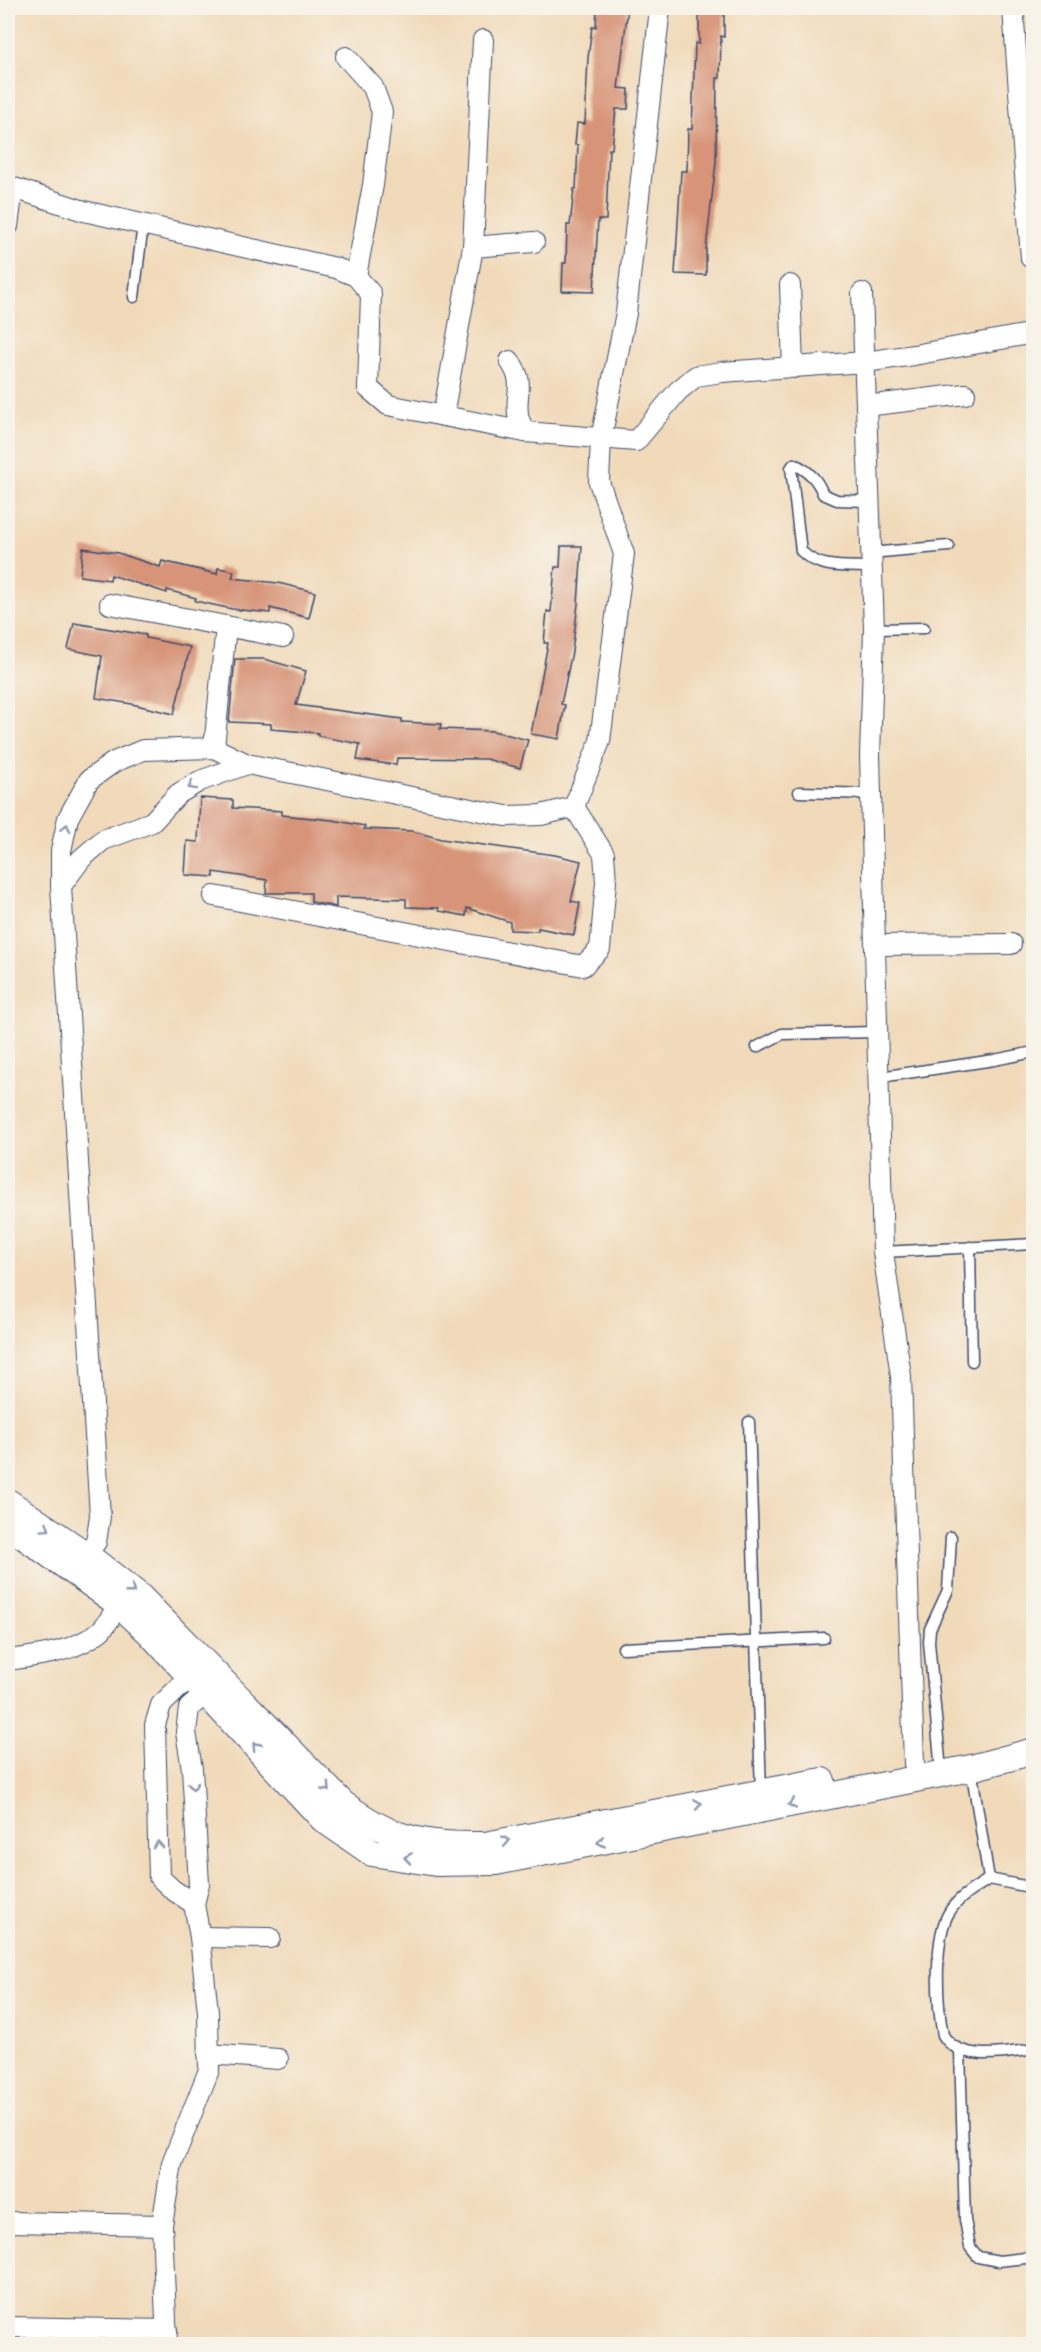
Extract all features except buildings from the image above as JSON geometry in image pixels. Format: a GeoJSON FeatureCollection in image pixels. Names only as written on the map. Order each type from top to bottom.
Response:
{"type":"FeatureCollection","features":[{"type":"Feature","properties":{"kind":"street"},"geometry":{"type":"LineString","coordinates":[[573,807],[600,741],[624,554],[599,482],[601,439],[626,314],[660,8]]}},
{"type":"Feature","properties":{"kind":"street"},"geometry":{"type":"LineString","coordinates":[[1013,8],[1033,263]]}},
{"type":"Feature","properties":{"kind":"street"},"geometry":{"type":"LineString","coordinates":[[443,416],[473,247],[483,40]]}},
{"type":"Feature","properties":{"kind":"street"},"geometry":{"type":"LineString","coordinates":[[346,57],[373,87],[382,112],[373,185],[356,276]]}},
{"type":"Feature","properties":{"kind":"street"},"geometry":{"type":"LineString","coordinates":[[8,226],[10,187],[84,211],[336,268],[356,276],[371,294],[368,388],[388,405],[525,432],[636,441],[678,391],[696,376],[722,372],[865,362],[1034,333]]}},
{"type":"Feature","properties":{"kind":"street"},"geometry":{"type":"LineString","coordinates":[[473,247],[534,242]]}},
{"type":"Feature","properties":{"kind":"street"},"geometry":{"type":"LineString","coordinates":[[790,285],[794,368]]}},
{"type":"Feature","properties":{"kind":"street"},"geometry":{"type":"LineString","coordinates":[[862,293],[874,629],[871,794],[883,1252],[901,1376],[914,1764]]}},
{"type":"Feature","properties":{"kind":"street"},"geometry":{"type":"LineString","coordinates":[[510,361],[518,373],[520,390],[518,414],[525,432]]}},
{"type":"Feature","properties":{"kind":"street"},"geometry":{"type":"LineString","coordinates":[[866,406],[965,394]]}},
{"type":"Feature","properties":{"kind":"street"},"geometry":{"type":"LineString","coordinates":[[110,604],[283,638]]}},
{"type":"Feature","properties":{"kind":"street"},"geometry":{"type":"LineString","coordinates":[[214,748],[226,626]]}},
{"type":"Feature","properties":{"kind":"street"},"geometry":{"type":"LineString","coordinates":[[77,1561],[96,1542],[100,1516],[61,886],[61,851],[68,818],[89,780],[114,762],[143,750],[214,748],[247,764],[506,816],[541,816],[573,807]]}},
{"type":"Feature","properties":{"kind":"street"},"geometry":{"type":"LineString","coordinates":[[61,886],[81,859],[103,840],[152,822],[178,794],[200,781],[247,764]]}},
{"type":"Feature","properties":{"kind":"street"},"geometry":{"type":"LineString","coordinates":[[214,896],[584,966],[600,949],[606,882],[604,854],[573,807]]}},
{"type":"Feature","properties":{"kind":"street"},"geometry":{"type":"LineString","coordinates":[[875,945],[1011,944]]}},
{"type":"Feature","properties":{"kind":"street"},"geometry":{"type":"LineString","coordinates":[[8,1502],[77,1561],[148,1631],[323,1819],[372,1852],[436,1863],[496,1862],[971,1768],[1034,1751]]}},
{"type":"Feature","properties":{"kind":"street"},"geometry":{"type":"LineString","coordinates":[[8,1525],[140,1596],[343,1804],[368,1820],[405,1837],[447,1844],[485,1845],[940,1760],[1034,1737]]}},
{"type":"Feature","properties":{"kind":"street"},"geometry":{"type":"LineString","coordinates":[[8,1660],[62,1651],[88,1640],[102,1629],[119,1604]]}},
{"type":"Feature","properties":{"kind":"street"},"geometry":{"type":"LineString","coordinates":[[8,2327],[167,2337],[162,2225],[172,2163],[209,2070],[208,2012],[194,1904],[199,1884],[192,1770],[186,1732],[189,1707],[198,1685]]}},
{"type":"Feature","properties":{"kind":"street"},"geometry":{"type":"LineString","coordinates":[[194,1904],[159,1877],[155,1725],[161,1705],[198,1685]]}},
{"type":"Feature","properties":{"kind":"street"},"geometry":{"type":"LineString","coordinates":[[156,1744],[188,1743]]}},
{"type":"Feature","properties":{"kind":"street"},"geometry":{"type":"LineString","coordinates":[[200,1937],[270,1938]]}},
{"type":"Feature","properties":{"kind":"street"},"geometry":{"type":"LineString","coordinates":[[208,2054],[278,2059]]}},
{"type":"Feature","properties":{"kind":"street"},"geometry":{"type":"LineString","coordinates":[[8,2222],[162,2225]]}},
{"type":"Feature","properties":{"kind":"lane"},"geometry":{"type":"LineString","coordinates":[[134,297],[143,224]]}},
{"type":"Feature","properties":{"kind":"lane"},"geometry":{"type":"LineString","coordinates":[[869,501],[837,500],[823,494],[818,480],[801,467],[794,464],[791,468],[801,551],[810,559],[827,566],[949,546]]}},
{"type":"Feature","properties":{"kind":"lane"},"geometry":{"type":"LineString","coordinates":[[874,629],[924,628]]}},
{"type":"Feature","properties":{"kind":"lane"},"geometry":{"type":"LineString","coordinates":[[799,792],[871,794]]}},
{"type":"Feature","properties":{"kind":"lane"},"geometry":{"type":"LineString","coordinates":[[757,1047],[782,1034],[877,1032]]}},
{"type":"Feature","properties":{"kind":"lane"},"geometry":{"type":"LineString","coordinates":[[880,1077],[1034,1052]]}},
{"type":"Feature","properties":{"kind":"lane"},"geometry":{"type":"LineString","coordinates":[[883,1252],[1034,1244]]}},
{"type":"Feature","properties":{"kind":"lane"},"geometry":{"type":"LineString","coordinates":[[970,1247],[972,1361]]}},
{"type":"Feature","properties":{"kind":"lane"},"geometry":{"type":"LineString","coordinates":[[749,1422],[761,1792]]}},
{"type":"Feature","properties":{"kind":"lane"},"geometry":{"type":"LineString","coordinates":[[940,1760],[929,1642],[930,1629],[948,1590],[951,1537]]}},
{"type":"Feature","properties":{"kind":"lane"},"geometry":{"type":"LineString","coordinates":[[623,1648],[824,1638]]}},
{"type":"Feature","properties":{"kind":"lane"},"geometry":{"type":"LineString","coordinates":[[971,1768],[989,1879]]}},
{"type":"Feature","properties":{"kind":"lane"},"geometry":{"type":"LineString","coordinates":[[1034,1891],[1024,1886],[989,1879],[957,1901],[948,1912],[942,1927],[938,1963],[941,2025],[948,2044],[960,2050],[996,2055],[1034,2049]]}},
{"type":"Feature","properties":{"kind":"lane"},"geometry":{"type":"LineString","coordinates":[[960,2050],[965,2220],[970,2247],[978,2257],[999,2261],[1034,2257]]}}]}
